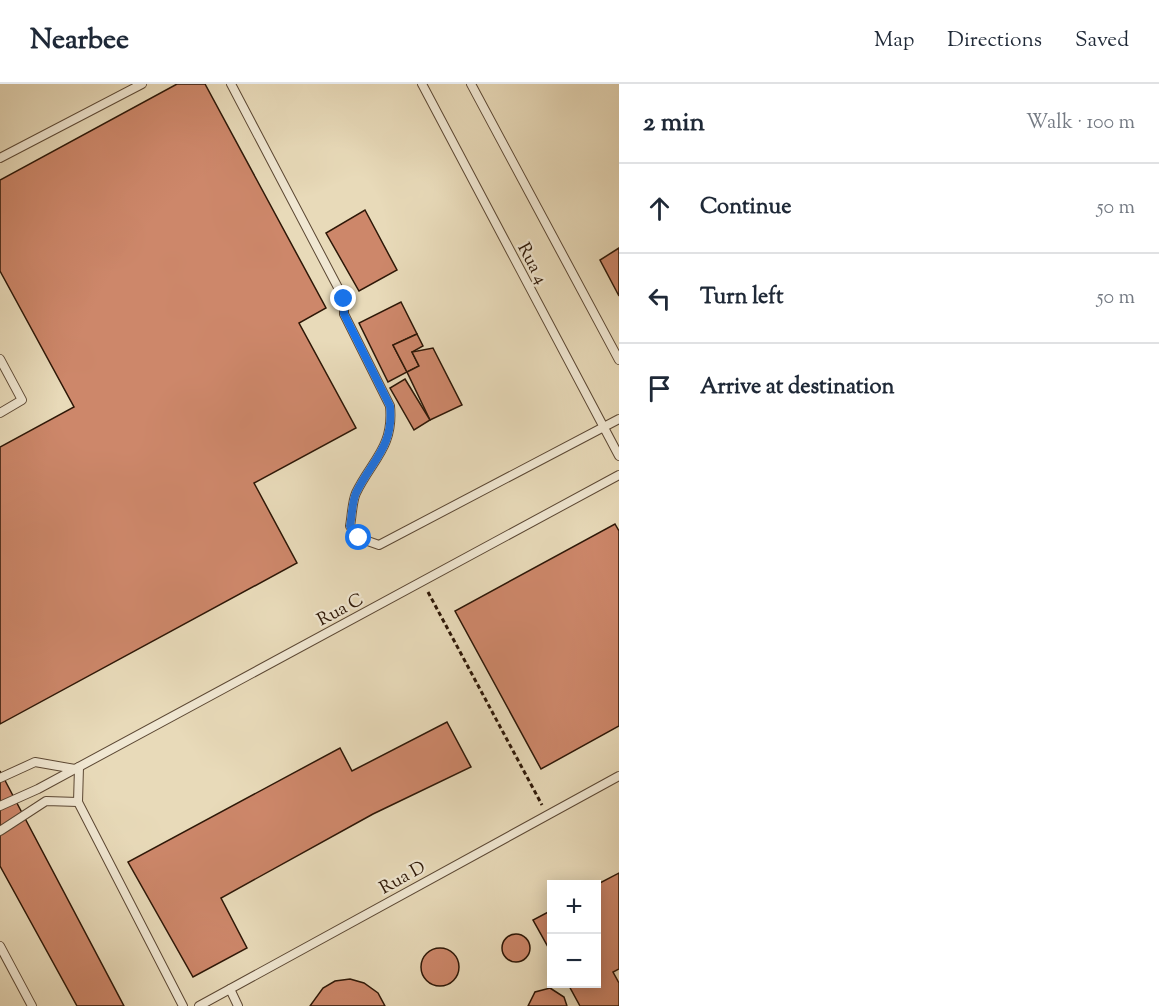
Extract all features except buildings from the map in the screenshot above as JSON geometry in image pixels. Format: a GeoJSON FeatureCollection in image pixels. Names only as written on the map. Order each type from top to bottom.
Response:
{"type":"FeatureCollection","features":[{"type":"Feature","properties":{"kind":"lane"},"geometry":{"type":"LineString","coordinates":[[0,158],[142,84]]}},
{"type":"Feature","properties":{"kind":"lane"},"geometry":{"type":"LineString","coordinates":[[231,84],[344,299],[344,314],[390,406],[392,423],[386,446],[355,495],[350,526],[359,538],[379,545],[619,419]]}},
{"type":"Feature","properties":{"kind":"lane","name":"Rua 4"},"geometry":{"type":"LineString","coordinates":[[422,84],[619,456]]}},
{"type":"Feature","properties":{"kind":"lane","name":"Rua 4"},"geometry":{"type":"LineString","coordinates":[[471,84],[619,360]]}},
{"type":"Feature","properties":{"kind":"lane"},"geometry":{"type":"LineString","coordinates":[[0,359],[22,400],[0,413]]}},
{"type":"Feature","properties":{"kind":"lane","name":"Rua C"},"geometry":{"type":"LineString","coordinates":[[0,806],[77,768],[619,475]]}},
{"type":"Feature","properties":{"kind":"lane"},"geometry":{"type":"LineString","coordinates":[[0,778],[35,762],[77,768],[78,802],[183,1006]]}},
{"type":"Feature","properties":{"kind":"lane","name":"Rua D"},"geometry":{"type":"LineString","coordinates":[[200,1006],[619,776]]}},
{"type":"Feature","properties":{"kind":"lane"},"geometry":{"type":"LineString","coordinates":[[0,831],[46,801],[78,802]]}},
{"type":"Feature","properties":{"kind":"lane"},"geometry":{"type":"LineString","coordinates":[[0,946],[32,1006]]}},
{"type":"Feature","properties":{"kind":"lane"},"geometry":{"type":"LineString","coordinates":[[230,989],[238,1006]]}},
{"type":"Feature","properties":{"kind":"path"},"geometry":{"type":"LineString","coordinates":[[422,582],[547,814]]}},
{"type":"Feature","properties":{"kind":"route"},"geometry":{"type":"LineString","coordinates":[[344,299],[344,314],[390,406],[392,423],[386,446],[355,495],[350,526],[359,538]]}}]}
